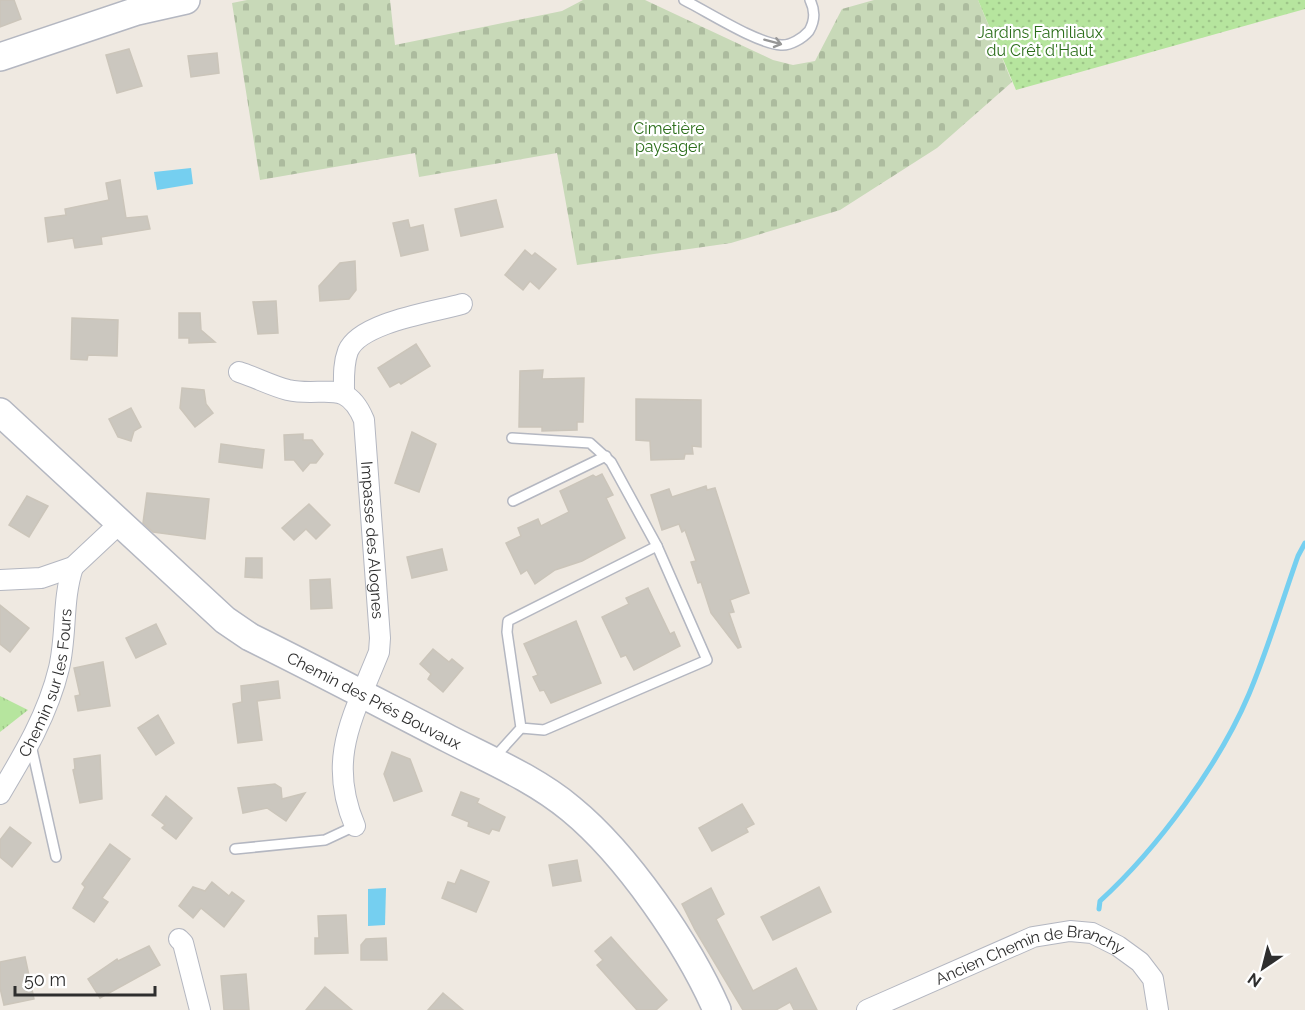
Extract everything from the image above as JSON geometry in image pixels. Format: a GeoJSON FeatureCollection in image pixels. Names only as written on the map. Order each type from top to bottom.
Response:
{"type":"FeatureCollection","features":[{"type":"Feature","properties":{"kind":"street"},"geometry":{"type":"LineString","coordinates":[[0,57],[137,11],[186,0]]}},
{"type":"Feature","properties":{"kind":"street"},"geometry":{"type":"LineString","coordinates":[[239,372],[289,390],[344,392],[345,364],[349,348],[359,338],[378,326],[462,304]]}},
{"type":"Feature","properties":{"kind":"street","name":"Impasse des Alognes"},"geometry":{"type":"LineString","coordinates":[[344,392],[358,404],[364,420],[380,638],[378,652],[346,732],[341,761],[346,804],[355,826]]}},
{"type":"Feature","properties":{"kind":"street","name":"Chemin des Prés Bouvaux"},"geometry":{"type":"LineString","coordinates":[[0,412],[225,620],[250,636],[492,761],[570,807],[604,838],[658,911],[717,1010]]}},
{"type":"Feature","properties":{"kind":"street"},"geometry":{"type":"LineString","coordinates":[[0,580],[41,578],[73,567],[120,523]]}},
{"type":"Feature","properties":{"kind":"street","name":"Chemin sur les Fours"},"geometry":{"type":"LineString","coordinates":[[0,794],[30,743],[51,696],[64,640],[66,588],[73,567]]}},
{"type":"Feature","properties":{"kind":"street","name":"Ancien Chemin de Branchy"},"geometry":{"type":"LineString","coordinates":[[867,1010],[1034,937],[1070,931],[1092,933],[1118,946],[1140,962],[1154,979],[1158,1010]]}},
{"type":"Feature","properties":{"kind":"street"},"geometry":{"type":"LineString","coordinates":[[179,939],[183,943],[200,1010]]}},
{"type":"Feature","properties":{"kind":"lane"},"geometry":{"type":"LineString","coordinates":[[684,0],[742,30],[781,45],[790,44],[808,31],[813,20],[814,8],[810,0]]}},
{"type":"Feature","properties":{"kind":"lane"},"geometry":{"type":"LineString","coordinates":[[512,438],[590,443],[606,456],[657,546],[707,660],[544,730],[521,728]]}},
{"type":"Feature","properties":{"kind":"lane"},"geometry":{"type":"LineString","coordinates":[[513,501],[606,456]]}},
{"type":"Feature","properties":{"kind":"lane"},"geometry":{"type":"LineString","coordinates":[[492,761],[521,728],[507,632],[508,621],[657,546]]}},
{"type":"Feature","properties":{"kind":"lane"},"geometry":{"type":"LineString","coordinates":[[30,743],[56,857]]}},
{"type":"Feature","properties":{"kind":"lane"},"geometry":{"type":"LineString","coordinates":[[235,849],[325,840],[355,826]]}},
{"type":"Feature","properties":{"kind":"green space","name":"Cimetière paysager"},"geometry":{"type":"Polygon","coordinates":[[[247,0],[390,0],[395,45],[562,11],[583,0],[645,0],[773,60],[793,65],[815,61],[842,9],[874,0],[978,0],[1012,82],[937,148],[840,210],[731,243],[577,265],[557,153],[419,177],[415,153],[260,180],[232,3],[247,0]]]}},
{"type":"Feature","properties":{"kind":"green space","name":"Jardins Familiaux du Crêt d'Haut"},"geometry":{"type":"Polygon","coordinates":[[[978,0],[1305,0],[1305,9],[1016,90],[978,0]]]}},
{"type":"Feature","properties":{"kind":"green space"},"geometry":{"type":"Polygon","coordinates":[[[0,696],[28,710],[0,732],[0,696]]]}},
{"type":"Feature","properties":{"kind":"water"},"geometry":{"type":"Polygon","coordinates":[[[191,168],[193,184],[157,190],[154,172],[191,168]]]}},
{"type":"Feature","properties":{"kind":"water"},"geometry":{"type":"Polygon","coordinates":[[[386,888],[385,925],[368,926],[368,889],[386,888]]]}},
{"type":"Feature","properties":{"kind":"building"},"geometry":{"type":"Polygon","coordinates":[[[0,0],[14,0],[21,19],[0,27],[0,0]]]}},
{"type":"Feature","properties":{"kind":"building"},"geometry":{"type":"Polygon","coordinates":[[[129,49],[142,86],[117,93],[106,55],[129,49]]]}},
{"type":"Feature","properties":{"kind":"building"},"geometry":{"type":"Polygon","coordinates":[[[217,53],[219,73],[191,77],[188,56],[217,53]]]}},
{"type":"Feature","properties":{"kind":"building"},"geometry":{"type":"Polygon","coordinates":[[[120,180],[126,218],[147,216],[150,229],[101,237],[102,244],[75,248],[73,238],[48,242],[45,218],[66,215],[65,209],[109,200],[106,183],[120,180]]]}},
{"type":"Feature","properties":{"kind":"building"},"geometry":{"type":"Polygon","coordinates":[[[496,200],[503,227],[461,236],[455,209],[496,200]]]}},
{"type":"Feature","properties":{"kind":"building"},"geometry":{"type":"Polygon","coordinates":[[[408,220],[410,228],[423,225],[428,250],[401,256],[393,223],[408,220]]]}},
{"type":"Feature","properties":{"kind":"building"},"geometry":{"type":"Polygon","coordinates":[[[525,250],[532,256],[535,253],[556,269],[539,289],[530,281],[523,290],[505,275],[525,250]]]}},
{"type":"Feature","properties":{"kind":"building"},"geometry":{"type":"Polygon","coordinates":[[[355,261],[356,290],[349,299],[320,301],[319,286],[340,263],[355,261]]]}},
{"type":"Feature","properties":{"kind":"building"},"geometry":{"type":"Polygon","coordinates":[[[276,301],[278,333],[258,334],[253,302],[276,301]]]}},
{"type":"Feature","properties":{"kind":"building"},"geometry":{"type":"Polygon","coordinates":[[[179,313],[200,313],[201,330],[215,342],[189,343],[189,338],[179,338],[179,313]]]}},
{"type":"Feature","properties":{"kind":"building"},"geometry":{"type":"Polygon","coordinates":[[[72,318],[118,320],[117,356],[88,355],[87,360],[71,359],[72,318]]]}},
{"type":"Feature","properties":{"kind":"building"},"geometry":{"type":"Polygon","coordinates":[[[416,344],[430,366],[401,384],[399,382],[390,387],[378,368],[416,344]]]}},
{"type":"Feature","properties":{"kind":"building"},"geometry":{"type":"Polygon","coordinates":[[[543,370],[542,379],[584,378],[583,422],[577,422],[577,430],[542,431],[542,427],[519,427],[520,371],[543,370]]]}},
{"type":"Feature","properties":{"kind":"building"},"geometry":{"type":"Polygon","coordinates":[[[182,388],[204,390],[206,404],[213,413],[195,427],[180,408],[182,388]]]}},
{"type":"Feature","properties":{"kind":"building"},"geometry":{"type":"Polygon","coordinates":[[[636,399],[701,400],[701,447],[692,446],[693,454],[685,454],[684,459],[651,460],[650,441],[636,440],[636,399]]]}},
{"type":"Feature","properties":{"kind":"building"},"geometry":{"type":"Polygon","coordinates":[[[131,408],[141,427],[134,431],[131,441],[118,437],[109,419],[131,408]]]}},
{"type":"Feature","properties":{"kind":"building"},"geometry":{"type":"Polygon","coordinates":[[[412,432],[436,444],[419,492],[395,483],[412,432]]]}},
{"type":"Feature","properties":{"kind":"building"},"geometry":{"type":"Polygon","coordinates":[[[303,434],[303,440],[312,440],[323,454],[316,463],[310,463],[303,471],[294,460],[285,460],[284,435],[303,434]]]}},
{"type":"Feature","properties":{"kind":"building"},"geometry":{"type":"Polygon","coordinates":[[[221,444],[264,450],[262,468],[219,462],[221,444]]]}},
{"type":"Feature","properties":{"kind":"building"},"geometry":{"type":"Polygon","coordinates":[[[602,474],[613,495],[606,498],[625,538],[582,561],[555,570],[535,584],[527,570],[521,574],[506,543],[521,536],[518,528],[538,519],[541,526],[569,512],[560,491],[593,475],[596,477],[602,474]]]}},
{"type":"Feature","properties":{"kind":"building"},"geometry":{"type":"Polygon","coordinates":[[[706,486],[707,490],[715,488],[749,593],[730,600],[734,612],[729,613],[741,647],[738,648],[711,613],[701,582],[698,583],[691,562],[696,561],[685,530],[682,532],[679,524],[662,530],[651,495],[669,489],[672,497],[706,486]]]}},
{"type":"Feature","properties":{"kind":"building"},"geometry":{"type":"Polygon","coordinates":[[[147,493],[209,499],[205,539],[153,532],[143,523],[147,493]]]}},
{"type":"Feature","properties":{"kind":"building"},"geometry":{"type":"Polygon","coordinates":[[[27,496],[48,506],[29,537],[9,525],[27,496]]]}},
{"type":"Feature","properties":{"kind":"building"},"geometry":{"type":"Polygon","coordinates":[[[309,504],[330,525],[316,539],[306,529],[294,540],[282,528],[309,504]]]}},
{"type":"Feature","properties":{"kind":"building"},"geometry":{"type":"Polygon","coordinates":[[[442,549],[447,570],[412,578],[407,557],[442,549]]]}},
{"type":"Feature","properties":{"kind":"building"},"geometry":{"type":"Polygon","coordinates":[[[246,558],[262,558],[262,578],[245,577],[246,558]]]}},
{"type":"Feature","properties":{"kind":"building"},"geometry":{"type":"Polygon","coordinates":[[[330,579],[332,608],[311,609],[310,580],[330,579]]]}},
{"type":"Feature","properties":{"kind":"building"},"geometry":{"type":"Polygon","coordinates":[[[648,588],[670,634],[674,632],[680,646],[634,670],[626,655],[621,657],[602,617],[629,604],[626,598],[648,588]]]}},
{"type":"Feature","properties":{"kind":"building"},"geometry":{"type":"Polygon","coordinates":[[[0,605],[29,628],[10,652],[0,644],[0,605]]]}},
{"type":"Feature","properties":{"kind":"building"},"geometry":{"type":"Polygon","coordinates":[[[576,621],[601,683],[551,703],[544,690],[540,691],[533,677],[538,675],[524,644],[576,621]]]}},
{"type":"Feature","properties":{"kind":"building"},"geometry":{"type":"Polygon","coordinates":[[[156,624],[166,644],[136,658],[126,638],[156,624]]]}},
{"type":"Feature","properties":{"kind":"building"},"geometry":{"type":"Polygon","coordinates":[[[433,649],[449,662],[452,659],[463,668],[443,692],[428,679],[431,674],[420,664],[433,649]]]}},
{"type":"Feature","properties":{"kind":"building"},"geometry":{"type":"Polygon","coordinates":[[[103,662],[110,706],[78,711],[75,696],[80,695],[74,668],[103,662]]]}},
{"type":"Feature","properties":{"kind":"building"},"geometry":{"type":"Polygon","coordinates":[[[278,681],[280,698],[257,701],[262,740],[238,743],[233,704],[242,702],[241,686],[278,681]]]}},
{"type":"Feature","properties":{"kind":"building"},"geometry":{"type":"Polygon","coordinates":[[[158,715],[174,743],[156,755],[138,728],[158,715]]]}},
{"type":"Feature","properties":{"kind":"building"},"geometry":{"type":"Polygon","coordinates":[[[392,752],[410,759],[422,791],[394,801],[384,774],[392,752]]]}},
{"type":"Feature","properties":{"kind":"building"},"geometry":{"type":"Polygon","coordinates":[[[100,755],[102,799],[80,803],[73,770],[75,769],[74,759],[100,755]]]}},
{"type":"Feature","properties":{"kind":"building"},"geometry":{"type":"Polygon","coordinates":[[[275,784],[281,788],[282,799],[305,793],[286,821],[267,808],[243,813],[238,788],[275,784]]]}},
{"type":"Feature","properties":{"kind":"building"},"geometry":{"type":"Polygon","coordinates":[[[461,792],[479,799],[477,803],[505,817],[499,831],[492,829],[489,834],[468,826],[469,822],[452,815],[461,792]]]}},
{"type":"Feature","properties":{"kind":"building"},"geometry":{"type":"Polygon","coordinates":[[[166,796],[192,818],[176,839],[162,828],[165,825],[152,815],[166,796]]]}},
{"type":"Feature","properties":{"kind":"building"},"geometry":{"type":"Polygon","coordinates":[[[742,804],[754,824],[746,828],[748,832],[712,851],[699,828],[742,804]]]}},
{"type":"Feature","properties":{"kind":"building"},"geometry":{"type":"Polygon","coordinates":[[[10,827],[31,843],[12,867],[0,857],[0,840],[10,827]]]}},
{"type":"Feature","properties":{"kind":"building"},"geometry":{"type":"Polygon","coordinates":[[[110,844],[130,859],[102,898],[108,902],[94,922],[73,908],[85,887],[82,884],[110,844]]]}},
{"type":"Feature","properties":{"kind":"building"},"geometry":{"type":"Polygon","coordinates":[[[577,860],[581,881],[553,886],[549,865],[577,860]]]}},
{"type":"Feature","properties":{"kind":"building"},"geometry":{"type":"Polygon","coordinates":[[[461,870],[489,882],[476,912],[442,898],[448,882],[455,884],[461,870]]]}},
{"type":"Feature","properties":{"kind":"building"},"geometry":{"type":"Polygon","coordinates":[[[212,882],[229,896],[232,892],[244,901],[224,927],[201,908],[193,918],[179,906],[193,887],[205,891],[212,882]]]}},
{"type":"Feature","properties":{"kind":"building"},"geometry":{"type":"Polygon","coordinates":[[[819,887],[831,912],[773,940],[761,917],[819,887]]]}},
{"type":"Feature","properties":{"kind":"building"},"geometry":{"type":"Polygon","coordinates":[[[711,888],[724,914],[716,919],[753,991],[796,968],[817,1010],[794,1010],[790,1002],[776,1010],[743,1010],[682,904],[711,888]]]}},
{"type":"Feature","properties":{"kind":"building"},"geometry":{"type":"Polygon","coordinates":[[[346,915],[348,953],[315,954],[315,938],[319,938],[318,916],[346,915]]]}},
{"type":"Feature","properties":{"kind":"building"},"geometry":{"type":"Polygon","coordinates":[[[611,937],[667,1000],[656,1010],[637,1010],[597,965],[603,960],[595,951],[611,937]]]}},
{"type":"Feature","properties":{"kind":"building"},"geometry":{"type":"Polygon","coordinates":[[[386,938],[387,960],[361,960],[361,945],[366,939],[386,938]]]}},
{"type":"Feature","properties":{"kind":"building"},"geometry":{"type":"Polygon","coordinates":[[[149,946],[160,965],[100,998],[88,979],[117,959],[118,961],[149,946]]]}},
{"type":"Feature","properties":{"kind":"building"},"geometry":{"type":"Polygon","coordinates":[[[25,957],[34,999],[4,1005],[0,988],[0,962],[25,957]]]}},
{"type":"Feature","properties":{"kind":"building"},"geometry":{"type":"Polygon","coordinates":[[[246,974],[249,1010],[224,1010],[221,976],[246,974]]]}},
{"type":"Feature","properties":{"kind":"building"},"geometry":{"type":"Polygon","coordinates":[[[325,987],[352,1010],[306,1010],[325,987]]]}},
{"type":"Feature","properties":{"kind":"building"},"geometry":{"type":"Polygon","coordinates":[[[443,993],[463,1010],[428,1010],[443,993]]]}},
{"type":"Feature","properties":{"kind":"waterway"},"geometry":{"type":"LineString","coordinates":[[1099,909],[1100,901],[1143,857],[1185,805],[1221,749],[1249,694],[1298,556],[1305,543]]}}]}
